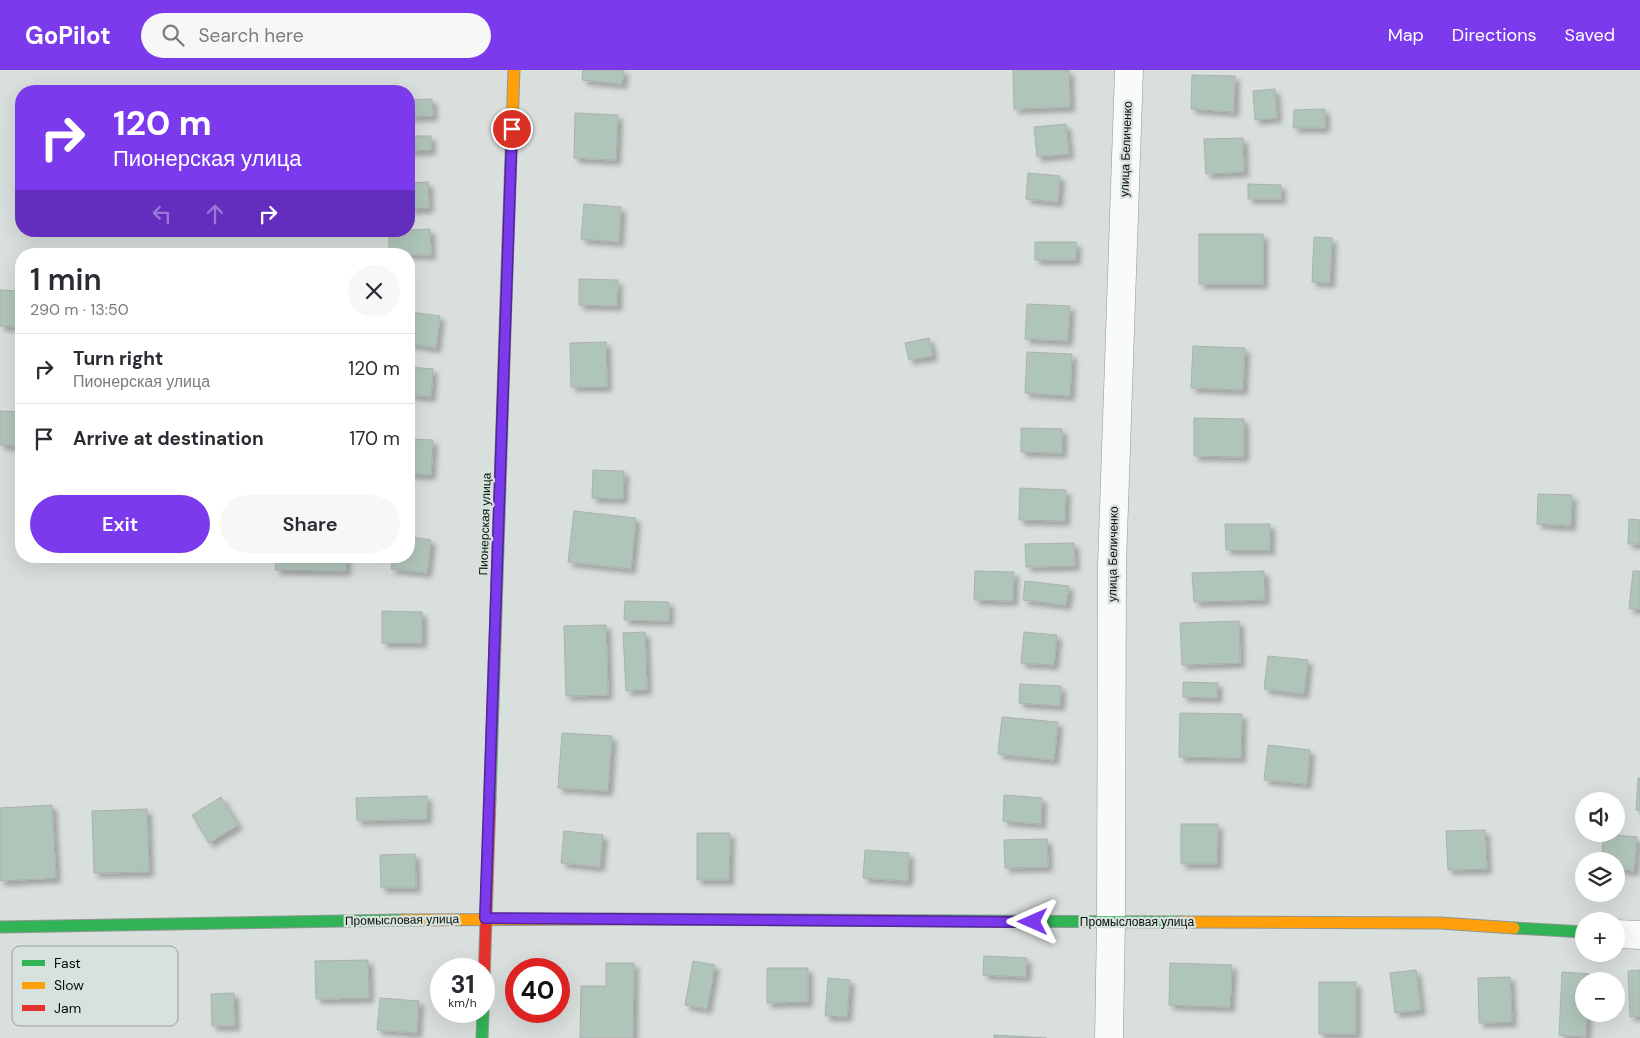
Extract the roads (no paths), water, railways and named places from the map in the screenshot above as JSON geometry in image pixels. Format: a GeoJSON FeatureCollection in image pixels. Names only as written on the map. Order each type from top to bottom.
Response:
{"type":"FeatureCollection","features":[{"type":"Feature","properties":{"kind":"street","name":"Пионерская улица"},"geometry":{"type":"LineString","coordinates":[[484,958],[514,70]]}},
{"type":"Feature","properties":{"kind":"street","name":"улица Беличенко"},"geometry":{"type":"LineString","coordinates":[[1109,1038],[1112,565],[1130,70]]}},
{"type":"Feature","properties":{"kind":"street","name":"Промысловая улица"},"geometry":{"type":"LineString","coordinates":[[0,927],[485,918],[1440,923],[1575,931]]}},
{"type":"Feature","properties":{"kind":"street"},"geometry":{"type":"LineString","coordinates":[[1625,934],[1640,935]]}},
{"type":"Feature","properties":{"kind":"street"},"geometry":{"type":"LineString","coordinates":[[482,1038],[483,1023]]}}]}
